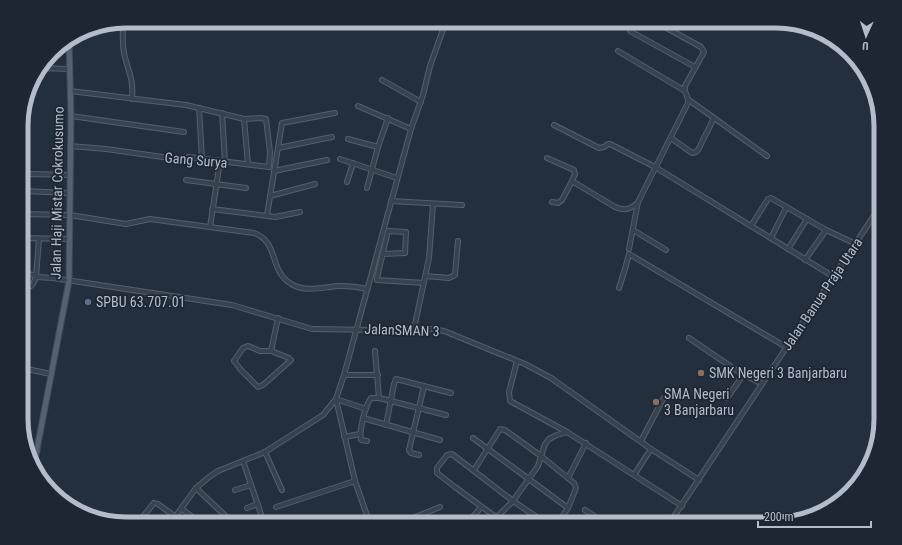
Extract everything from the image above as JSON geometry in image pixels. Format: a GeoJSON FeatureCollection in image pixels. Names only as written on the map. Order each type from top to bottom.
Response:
{"type":"FeatureCollection","features":[{"type":"Feature","properties":{"kind":"main road","name":"Jalan Haji Mistar Cokrokusumo"},"geometry":{"type":"LineString","coordinates":[[36,458],[69,281],[71,116],[69,46]]}},
{"type":"Feature","properties":{"kind":"main road"},"geometry":{"type":"LineString","coordinates":[[32,448],[37,451]]}},
{"type":"Feature","properties":{"kind":"street"},"geometry":{"type":"LineString","coordinates":[[123,28],[122,41],[124,55],[133,84],[132,99]]}},
{"type":"Feature","properties":{"kind":"street"},"geometry":{"type":"LineString","coordinates":[[143,517],[156,503],[176,517],[196,488],[203,481],[218,471],[244,462],[265,452],[323,415],[336,399],[344,375],[411,129],[421,102],[430,66],[444,28]]}},
{"type":"Feature","properties":{"kind":"street"},"geometry":{"type":"LineString","coordinates":[[666,28],[703,49],[703,55],[685,86],[685,92],[689,100],[767,156]]}},
{"type":"Feature","properties":{"kind":"street"},"geometry":{"type":"LineString","coordinates":[[630,31],[695,67]]}},
{"type":"Feature","properties":{"kind":"street"},"geometry":{"type":"LineString","coordinates":[[64,50],[69,50]]}},
{"type":"Feature","properties":{"kind":"street"},"geometry":{"type":"LineString","coordinates":[[618,51],[685,92]]}},
{"type":"Feature","properties":{"kind":"street"},"geometry":{"type":"LineString","coordinates":[[46,68],[69,69]]}},
{"type":"Feature","properties":{"kind":"street"},"geometry":{"type":"LineString","coordinates":[[382,80],[421,102]]}},
{"type":"Feature","properties":{"kind":"street"},"geometry":{"type":"LineString","coordinates":[[70,90],[199,108],[244,119],[265,118],[267,121],[270,152],[269,167]]}},
{"type":"Feature","properties":{"kind":"street"},"geometry":{"type":"LineString","coordinates":[[629,249],[638,202],[689,100]]}},
{"type":"Feature","properties":{"kind":"street"},"geometry":{"type":"LineString","coordinates":[[358,106],[411,129]]}},
{"type":"Feature","properties":{"kind":"street"},"geometry":{"type":"LineString","coordinates":[[199,108],[202,159]]}},
{"type":"Feature","properties":{"kind":"street"},"geometry":{"type":"LineString","coordinates":[[222,113],[225,162]]}},
{"type":"Feature","properties":{"kind":"street"},"geometry":{"type":"LineString","coordinates":[[267,215],[282,123],[335,113]]}},
{"type":"Feature","properties":{"kind":"street"},"geometry":{"type":"LineString","coordinates":[[71,116],[184,132]]}},
{"type":"Feature","properties":{"kind":"street"},"geometry":{"type":"LineString","coordinates":[[367,188],[378,147],[388,118]]}},
{"type":"Feature","properties":{"kind":"street"},"geometry":{"type":"LineString","coordinates":[[671,138],[692,153],[696,152],[714,118]]}},
{"type":"Feature","properties":{"kind":"street"},"geometry":{"type":"LineString","coordinates":[[244,119],[248,164]]}},
{"type":"Feature","properties":{"kind":"street"},"geometry":{"type":"LineString","coordinates":[[554,125],[599,148],[610,144],[656,167],[834,278]]}},
{"type":"Feature","properties":{"kind":"street"},"geometry":{"type":"LineString","coordinates":[[278,148],[332,137]]}},
{"type":"Feature","properties":{"kind":"street"},"geometry":{"type":"LineString","coordinates":[[348,139],[378,147]]}},
{"type":"Feature","properties":{"kind":"street","name":"Gang Surya"},"geometry":{"type":"LineString","coordinates":[[70,146],[106,149],[184,160],[188,156],[269,167],[275,170]]}},
{"type":"Feature","properties":{"kind":"street"},"geometry":{"type":"LineString","coordinates":[[547,158],[574,170],[575,174],[562,200],[558,203],[552,202]]}},
{"type":"Feature","properties":{"kind":"street"},"geometry":{"type":"LineString","coordinates":[[340,159],[397,178]]}},
{"type":"Feature","properties":{"kind":"street"},"geometry":{"type":"LineString","coordinates":[[275,170],[327,160]]}},
{"type":"Feature","properties":{"kind":"street"},"geometry":{"type":"LineString","coordinates":[[210,227],[220,161]]}},
{"type":"Feature","properties":{"kind":"street"},"geometry":{"type":"LineString","coordinates":[[347,182],[352,163]]}},
{"type":"Feature","properties":{"kind":"street"},"geometry":{"type":"LineString","coordinates":[[29,174],[70,175]]}},
{"type":"Feature","properties":{"kind":"street"},"geometry":{"type":"LineString","coordinates":[[186,180],[246,188]]}},
{"type":"Feature","properties":{"kind":"street"},"geometry":{"type":"LineString","coordinates":[[572,181],[620,209],[630,208],[638,202]]}},
{"type":"Feature","properties":{"kind":"street"},"geometry":{"type":"LineString","coordinates":[[270,196],[315,184]]}},
{"type":"Feature","properties":{"kind":"street"},"geometry":{"type":"LineString","coordinates":[[28,191],[70,193]]}},
{"type":"Feature","properties":{"kind":"street"},"geometry":{"type":"LineString","coordinates":[[751,226],[769,198],[826,230],[856,244]]}},
{"type":"Feature","properties":{"kind":"street"},"geometry":{"type":"LineString","coordinates":[[391,201],[462,205]]}},
{"type":"Feature","properties":{"kind":"street"},"geometry":{"type":"LineString","coordinates":[[414,329],[429,258],[433,204]]}},
{"type":"Feature","properties":{"kind":"street"},"geometry":{"type":"LineString","coordinates":[[771,238],[786,208]]}},
{"type":"Feature","properties":{"kind":"street"},"geometry":{"type":"LineString","coordinates":[[212,209],[275,217],[300,212]]}},
{"type":"Feature","properties":{"kind":"street"},"geometry":{"type":"LineString","coordinates":[[28,214],[70,215],[118,224],[130,224],[150,219],[249,232],[258,234],[264,238],[271,249],[276,266],[283,278],[297,287],[316,289],[356,286],[367,289]]}},
{"type":"Feature","properties":{"kind":"street","name":"Jalan Banua Praja Utara"},"geometry":{"type":"LineString","coordinates":[[674,517],[874,216]]}},
{"type":"Feature","properties":{"kind":"street"},"geometry":{"type":"LineString","coordinates":[[788,249],[807,219]]}},
{"type":"Feature","properties":{"kind":"street"},"geometry":{"type":"LineString","coordinates":[[633,230],[666,250]]}},
{"type":"Feature","properties":{"kind":"street"},"geometry":{"type":"LineString","coordinates":[[805,260],[826,230]]}},
{"type":"Feature","properties":{"kind":"street"},"geometry":{"type":"LineString","coordinates":[[383,254],[405,253],[406,232],[388,231],[377,280],[424,283]]}},
{"type":"Feature","properties":{"kind":"street"},"geometry":{"type":"LineString","coordinates":[[28,238],[70,239]]}},
{"type":"Feature","properties":{"kind":"street"},"geometry":{"type":"LineString","coordinates":[[28,286],[31,286],[33,284],[36,276],[39,239]]}},
{"type":"Feature","properties":{"kind":"street"},"geometry":{"type":"LineString","coordinates":[[426,276],[449,278],[455,275],[458,241]]}},
{"type":"Feature","properties":{"kind":"street"},"geometry":{"type":"LineString","coordinates":[[619,288],[626,269],[629,254],[786,347]]}},
{"type":"Feature","properties":{"kind":"street","name":"JalanSMAN 3"},"geometry":{"type":"LineString","coordinates":[[28,275],[232,305],[312,329],[431,329],[444,331],[517,361],[551,378],[651,449],[699,480]]}},
{"type":"Feature","properties":{"kind":"street"},"geometry":{"type":"LineString","coordinates":[[270,351],[278,318]]}},
{"type":"Feature","properties":{"kind":"street"},"geometry":{"type":"LineString","coordinates":[[690,338],[744,374],[762,384]]}},
{"type":"Feature","properties":{"kind":"street"},"geometry":{"type":"LineString","coordinates":[[248,346],[260,351],[270,351],[291,360],[260,387],[241,370],[234,361],[245,347],[248,346]]}},
{"type":"Feature","properties":{"kind":"street"},"geometry":{"type":"LineString","coordinates":[[375,351],[379,398]]}},
{"type":"Feature","properties":{"kind":"street"},"geometry":{"type":"LineString","coordinates":[[517,361],[509,392],[510,402],[567,432],[682,506]]}},
{"type":"Feature","properties":{"kind":"street"},"geometry":{"type":"LineString","coordinates":[[28,369],[51,374]]}},
{"type":"Feature","properties":{"kind":"street"},"geometry":{"type":"LineString","coordinates":[[727,398],[744,374]]}},
{"type":"Feature","properties":{"kind":"street"},"geometry":{"type":"LineString","coordinates":[[344,375],[378,376]]}},
{"type":"Feature","properties":{"kind":"street"},"geometry":{"type":"LineString","coordinates":[[386,425],[396,379],[451,393]]}},
{"type":"Feature","properties":{"kind":"street"},"geometry":{"type":"LineString","coordinates":[[419,455],[409,452],[424,386]]}},
{"type":"Feature","properties":{"kind":"street"},"geometry":{"type":"LineString","coordinates":[[367,441],[361,440],[360,434],[363,418],[371,398],[379,398],[446,415]]}},
{"type":"Feature","properties":{"kind":"street"},"geometry":{"type":"LineString","coordinates":[[336,399],[366,409]]}},
{"type":"Feature","properties":{"kind":"street"},"geometry":{"type":"LineString","coordinates":[[336,399],[355,481],[367,517]]}},
{"type":"Feature","properties":{"kind":"street"},"geometry":{"type":"LineString","coordinates":[[641,441],[663,399]]}},
{"type":"Feature","properties":{"kind":"street"},"geometry":{"type":"LineString","coordinates":[[363,418],[440,440]]}},
{"type":"Feature","properties":{"kind":"street"},"geometry":{"type":"LineString","coordinates":[[474,470],[499,431],[502,429],[541,456],[574,484],[576,488],[568,508],[561,517]]}},
{"type":"Feature","properties":{"kind":"street"},"geometry":{"type":"LineString","coordinates":[[537,517],[513,501],[450,453],[437,468],[437,471],[454,487],[481,507],[498,517],[513,501],[538,466],[545,444],[549,439],[567,432]]}},
{"type":"Feature","properties":{"kind":"street"},"geometry":{"type":"LineString","coordinates":[[344,436],[360,434]]}},
{"type":"Feature","properties":{"kind":"street"},"geometry":{"type":"LineString","coordinates":[[473,438],[568,508]]}},
{"type":"Feature","properties":{"kind":"street"},"geometry":{"type":"LineString","coordinates":[[568,478],[586,444]]}},
{"type":"Feature","properties":{"kind":"street"},"geometry":{"type":"LineString","coordinates":[[634,475],[651,449]]}},
{"type":"Feature","properties":{"kind":"street"},"geometry":{"type":"LineString","coordinates":[[265,452],[282,490]]}},
{"type":"Feature","properties":{"kind":"street"},"geometry":{"type":"LineString","coordinates":[[244,462],[262,517]]}},
{"type":"Feature","properties":{"kind":"street"},"geometry":{"type":"LineString","coordinates":[[276,507],[355,481]]}},
{"type":"Feature","properties":{"kind":"street"},"geometry":{"type":"LineString","coordinates":[[235,490],[251,485]]}},
{"type":"Feature","properties":{"kind":"street"},"geometry":{"type":"LineString","coordinates":[[196,488],[227,517]]}},
{"type":"Feature","properties":{"kind":"street"},"geometry":{"type":"LineString","coordinates":[[247,508],[258,504]]}},
{"type":"Feature","properties":{"kind":"street"},"geometry":{"type":"LineString","coordinates":[[473,517],[481,507]]}},
{"type":"Feature","properties":{"kind":"street"},"geometry":{"type":"LineString","coordinates":[[416,517],[440,508]]}},
{"type":"Feature","properties":{"kind":"street"},"geometry":{"type":"LineString","coordinates":[[182,509],[191,517]]}},
{"type":"Feature","properties":{"kind":"street"},"geometry":{"type":"LineString","coordinates":[[586,510],[596,517]]}},
{"type":"Feature","properties":{"kind":"place","name":"SPBU 63.707.01"},"geometry":{"type":"Point","coordinates":[88,302]}},
{"type":"Feature","properties":{"kind":"place","name":"SMK Negeri 3 Banjarbaru"},"geometry":{"type":"Point","coordinates":[701,373]}},
{"type":"Feature","properties":{"kind":"place","name":"SMA Negeri 3 Banjarbaru"},"geometry":{"type":"Point","coordinates":[656,402]}}]}
